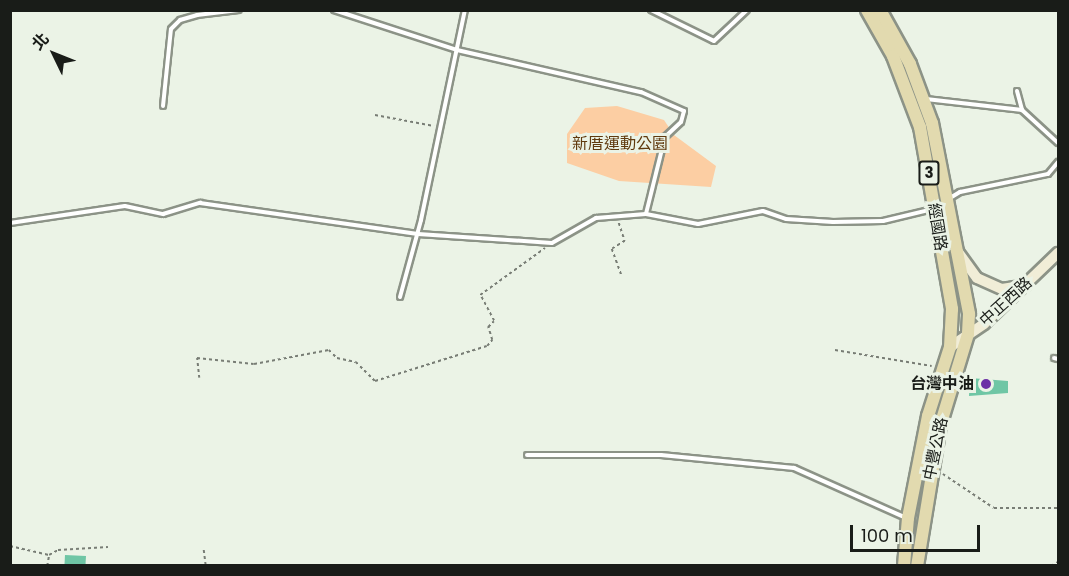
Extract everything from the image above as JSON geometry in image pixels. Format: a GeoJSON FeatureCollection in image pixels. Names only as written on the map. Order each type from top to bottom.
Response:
{"type":"FeatureCollection","features":[{"type":"Feature","properties":{"kind":"main road","name":"經國路"},"geometry":{"type":"LineString","coordinates":[[867,10],[893,56],[920,127],[952,309],[950,347]]}},
{"type":"Feature","properties":{"kind":"main road","name":"經國路"},"geometry":{"type":"LineString","coordinates":[[880,10],[924,99],[969,314],[968,334]]}},
{"type":"Feature","properties":{"kind":"main road","name":"中豐公路"},"geometry":{"type":"LineString","coordinates":[[917,566],[939,430],[968,334]]}},
{"type":"Feature","properties":{"kind":"main road","name":"中豐公路"},"geometry":{"type":"LineString","coordinates":[[904,566],[908,518],[926,427],[950,347]]}},
{"type":"Feature","properties":{"kind":"main road"},"geometry":{"type":"LineString","coordinates":[[926,427],[939,430]]}},
{"type":"Feature","properties":{"kind":"street"},"geometry":{"type":"LineString","coordinates":[[955,248],[976,278],[1002,289],[1026,285]]}},
{"type":"Feature","properties":{"kind":"street","name":"中正西路"},"geometry":{"type":"LineString","coordinates":[[950,347],[1026,285],[1059,253]]}},
{"type":"Feature","properties":{"kind":"lane"},"geometry":{"type":"LineString","coordinates":[[163,106],[171,29],[189,18],[239,10]]}},
{"type":"Feature","properties":{"kind":"lane"},"geometry":{"type":"LineString","coordinates":[[334,10],[457,50],[641,92],[684,111],[681,122],[665,137],[646,214]]}},
{"type":"Feature","properties":{"kind":"lane"},"geometry":{"type":"LineString","coordinates":[[400,297],[418,234],[465,10]]}},
{"type":"Feature","properties":{"kind":"lane"},"geometry":{"type":"LineString","coordinates":[[651,10],[714,41],[747,10]]}},
{"type":"Feature","properties":{"kind":"lane"},"geometry":{"type":"LineString","coordinates":[[1017,91],[1022,110],[1059,143]]}},
{"type":"Feature","properties":{"kind":"lane"},"geometry":{"type":"LineString","coordinates":[[924,99],[1022,110]]}},
{"type":"Feature","properties":{"kind":"lane"},"geometry":{"type":"LineString","coordinates":[[10,223],[125,206],[163,214],[200,203],[418,234],[552,243],[596,218],[617,216],[646,214],[698,224],[763,211],[786,219],[833,222],[883,220],[934,209],[960,192],[1048,174],[1059,162]]}},
{"type":"Feature","properties":{"kind":"lane"},"geometry":{"type":"LineString","coordinates":[[527,455],[661,455],[794,468],[908,518]]}},
{"type":"Feature","properties":{"kind":"path"},"geometry":{"type":"LineString","coordinates":[[375,115],[441,128]]}},
{"type":"Feature","properties":{"kind":"path"},"geometry":{"type":"LineString","coordinates":[[617,216],[624,241],[612,249],[622,276]]}},
{"type":"Feature","properties":{"kind":"path"},"geometry":{"type":"LineString","coordinates":[[199,378],[197,358],[254,364],[329,350],[337,358],[356,362],[375,381],[487,346],[492,340],[488,327],[494,321],[480,295],[552,243]]}},
{"type":"Feature","properties":{"kind":"path"},"geometry":{"type":"LineString","coordinates":[[835,350],[943,368]]}},
{"type":"Feature","properties":{"kind":"path"},"geometry":{"type":"LineString","coordinates":[[932,467],[994,508],[1059,508]]}},
{"type":"Feature","properties":{"kind":"path"},"geometry":{"type":"LineString","coordinates":[[10,546],[49,555],[58,550],[108,547]]}},
{"type":"Feature","properties":{"kind":"path"},"geometry":{"type":"LineString","coordinates":[[204,550],[206,566]]}},
{"type":"Feature","properties":{"kind":"path"},"geometry":{"type":"LineString","coordinates":[[47,566],[49,555]]}},
{"type":"Feature","properties":{"kind":"path"},"geometry":{"type":"LineString","coordinates":[[1051,566],[1059,562]]}},
{"type":"Feature","properties":{"kind":"green space","name":"新厝運動公園"},"geometry":{"type":"Polygon","coordinates":[[[617,106],[664,120],[674,135],[716,166],[711,187],[619,181],[567,163],[567,134],[585,108],[617,106]]]}},
{"type":"Feature","properties":{"kind":"building"},"geometry":{"type":"Polygon","coordinates":[[[970,378],[1008,381],[1008,393],[969,396],[970,378]]]}},
{"type":"Feature","properties":{"kind":"building"},"geometry":{"type":"Polygon","coordinates":[[[65,555],[86,556],[85,566],[64,566],[65,555]]]}},
{"type":"Feature","properties":{"kind":"place","name":"台灣中油"},"geometry":{"type":"Point","coordinates":[986,384]}}]}
